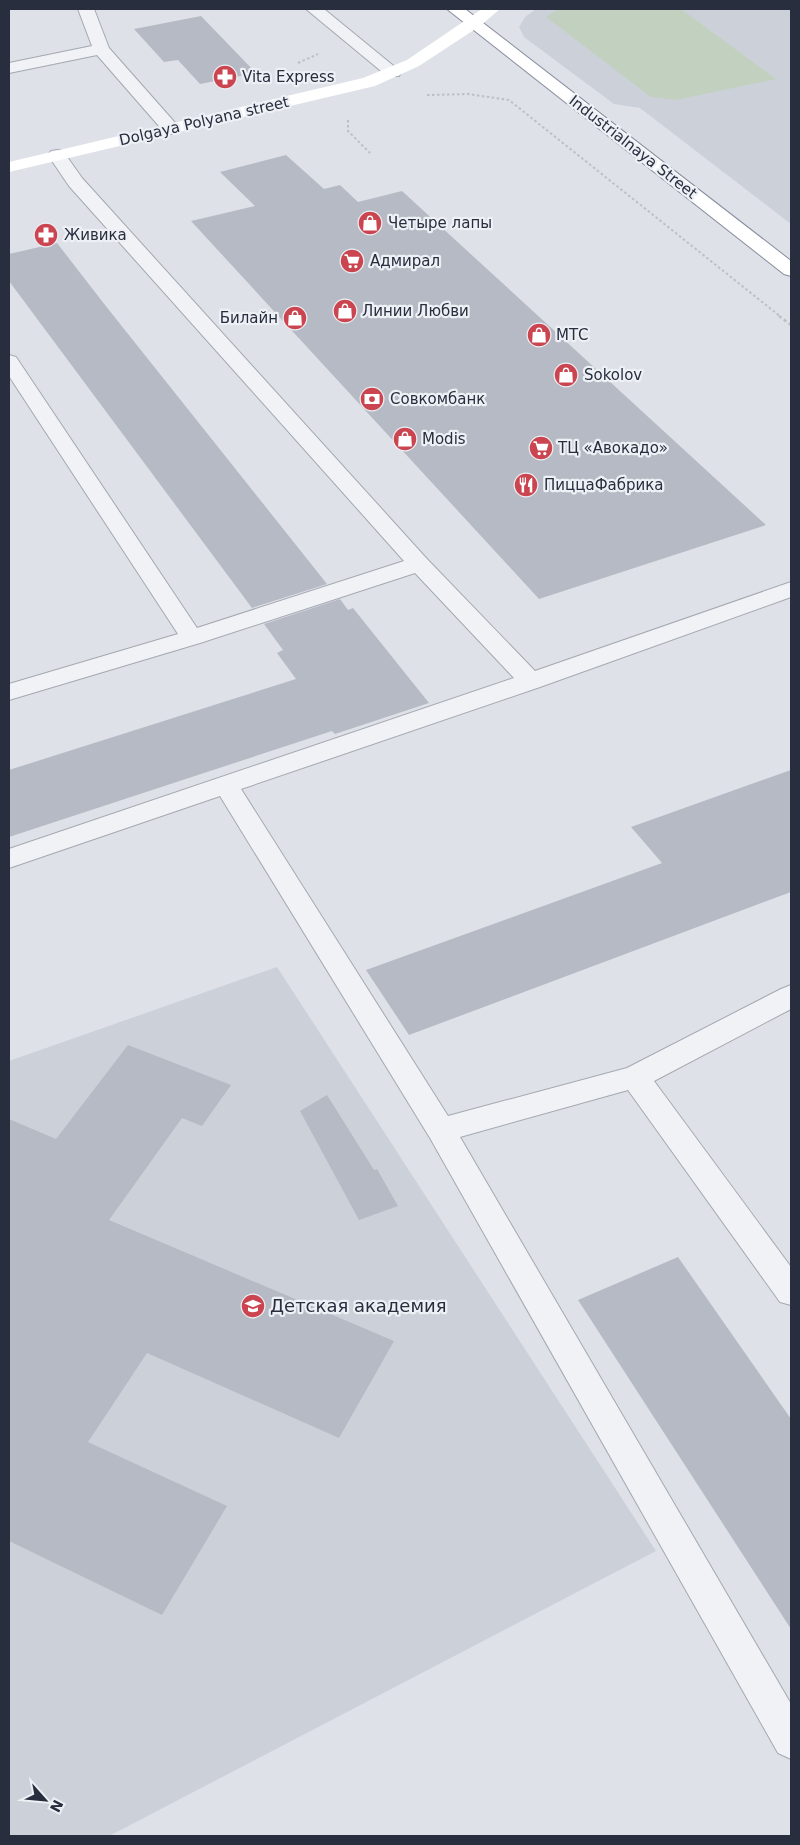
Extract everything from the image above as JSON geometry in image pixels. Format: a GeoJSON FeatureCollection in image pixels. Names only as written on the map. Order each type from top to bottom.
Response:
{"type":"FeatureCollection","features":[{"type":"Feature","properties":{"kind":"main road","name":"Industrialnaya Street"},"geometry":{"type":"LineString","coordinates":[[455,9],[791,270]]}},
{"type":"Feature","properties":{"kind":"main road","name":"Dolgaya Polyana street"},"geometry":{"type":"LineString","coordinates":[[9,167],[369,82],[413,63],[492,9]]}},
{"type":"Feature","properties":{"kind":"lane"},"geometry":{"type":"LineString","coordinates":[[86,9],[101,49],[171,129]]}},
{"type":"Feature","properties":{"kind":"lane"},"geometry":{"type":"LineString","coordinates":[[314,9],[393,72]]}},
{"type":"Feature","properties":{"kind":"lane"},"geometry":{"type":"LineString","coordinates":[[9,68],[101,49]]}},
{"type":"Feature","properties":{"kind":"lane"},"geometry":{"type":"LineString","coordinates":[[58,155],[75,182],[419,564],[531,681]]}},
{"type":"Feature","properties":{"kind":"lane"},"geometry":{"type":"LineString","coordinates":[[9,361],[192,638]]}},
{"type":"Feature","properties":{"kind":"lane"},"geometry":{"type":"LineString","coordinates":[[9,692],[192,638],[419,564]]}},
{"type":"Feature","properties":{"kind":"lane"},"geometry":{"type":"LineString","coordinates":[[9,859],[531,681],[791,589]]}},
{"type":"Feature","properties":{"kind":"lane"},"geometry":{"type":"LineString","coordinates":[[225,784],[441,1130],[791,1740]]}},
{"type":"Feature","properties":{"kind":"lane"},"geometry":{"type":"LineString","coordinates":[[441,1130],[635,1077],[791,996]]}},
{"type":"Feature","properties":{"kind":"lane"},"geometry":{"type":"LineString","coordinates":[[635,1077],[791,1292]]}},
{"type":"Feature","properties":{"kind":"path"},"geometry":{"type":"LineString","coordinates":[[295,64],[324,50]]}},
{"type":"Feature","properties":{"kind":"path"},"geometry":{"type":"LineString","coordinates":[[420,96],[450,93],[492,95],[509,100],[791,325]]}},
{"type":"Feature","properties":{"kind":"shaded area"},"geometry":{"type":"Polygon","coordinates":[[[536,9],[791,9],[791,224],[640,108],[614,104],[524,37],[519,27],[525,17],[536,9]]]}},
{"type":"Feature","properties":{"kind":"shaded area","name":"Детская академия"},"geometry":{"type":"Polygon","coordinates":[[[277,967],[656,1551],[109,1836],[9,1836],[9,1061],[277,967]]]}},
{"type":"Feature","properties":{"kind":"green space"},"geometry":{"type":"Polygon","coordinates":[[[558,9],[681,9],[776,79],[676,100],[651,97],[546,17],[558,9]]]}},
{"type":"Feature","properties":{"kind":"building"},"geometry":{"type":"Polygon","coordinates":[[[201,16],[256,73],[200,84],[178,60],[164,62],[134,29],[201,16]]]}},
{"type":"Feature","properties":{"kind":"building","name":"ТЦ «Авокадо»"},"geometry":{"type":"Polygon","coordinates":[[[286,155],[324,189],[340,185],[358,202],[402,191],[766,525],[539,599],[191,221],[255,206],[220,172],[286,155]]]}},
{"type":"Feature","properties":{"kind":"building"},"geometry":{"type":"Polygon","coordinates":[[[57,243],[327,584],[252,608],[9,281],[9,254],[57,243]]]}},
{"type":"Feature","properties":{"kind":"building"},"geometry":{"type":"Polygon","coordinates":[[[340,599],[348,610],[353,608],[429,703],[335,734],[332,731],[9,837],[9,770],[296,679],[277,653],[283,650],[264,624],[340,599]]]}},
{"type":"Feature","properties":{"kind":"building"},"geometry":{"type":"Polygon","coordinates":[[[791,770],[791,892],[409,1035],[366,970],[662,863],[631,827],[791,770]]]}},
{"type":"Feature","properties":{"kind":"building"},"geometry":{"type":"Polygon","coordinates":[[[128,1045],[231,1085],[202,1126],[182,1118],[109,1220],[394,1341],[339,1438],[147,1353],[88,1442],[227,1506],[162,1615],[9,1541],[9,1119],[56,1139],[128,1045]]]}},
{"type":"Feature","properties":{"kind":"building"},"geometry":{"type":"Polygon","coordinates":[[[327,1095],[374,1170],[377,1169],[398,1206],[359,1220],[300,1111],[327,1095]]]}},
{"type":"Feature","properties":{"kind":"building"},"geometry":{"type":"Polygon","coordinates":[[[678,1257],[791,1419],[791,1629],[578,1300],[678,1257]]]}},
{"type":"Feature","properties":{"kind":"place","name":"Vita Express"},"geometry":{"type":"Point","coordinates":[225,77]}},
{"type":"Feature","properties":{"kind":"place","name":"Четыре лапы"},"geometry":{"type":"Point","coordinates":[370,223]}},
{"type":"Feature","properties":{"kind":"place","name":"Живика"},"geometry":{"type":"Point","coordinates":[46,235]}},
{"type":"Feature","properties":{"kind":"place","name":"Адмирал"},"geometry":{"type":"Point","coordinates":[352,261]}},
{"type":"Feature","properties":{"kind":"place","name":"Линии Любви"},"geometry":{"type":"Point","coordinates":[345,311]}},
{"type":"Feature","properties":{"kind":"place","name":"Билайн"},"geometry":{"type":"Point","coordinates":[295,318]}},
{"type":"Feature","properties":{"kind":"place","name":"МТС"},"geometry":{"type":"Point","coordinates":[539,335]}},
{"type":"Feature","properties":{"kind":"place","name":"Sokolov"},"geometry":{"type":"Point","coordinates":[566,375]}},
{"type":"Feature","properties":{"kind":"place","name":"Совкомбанк"},"geometry":{"type":"Point","coordinates":[372,399]}},
{"type":"Feature","properties":{"kind":"place","name":"Modis"},"geometry":{"type":"Point","coordinates":[405,439]}},
{"type":"Feature","properties":{"kind":"place","name":"ТЦ «Авокадо»"},"geometry":{"type":"Point","coordinates":[541,448]}},
{"type":"Feature","properties":{"kind":"place","name":"ПиццаФабрика"},"geometry":{"type":"Point","coordinates":[526,485]}},
{"type":"Feature","properties":{"kind":"place","name":"Детская академия"},"geometry":{"type":"Point","coordinates":[253,1306]}}]}
